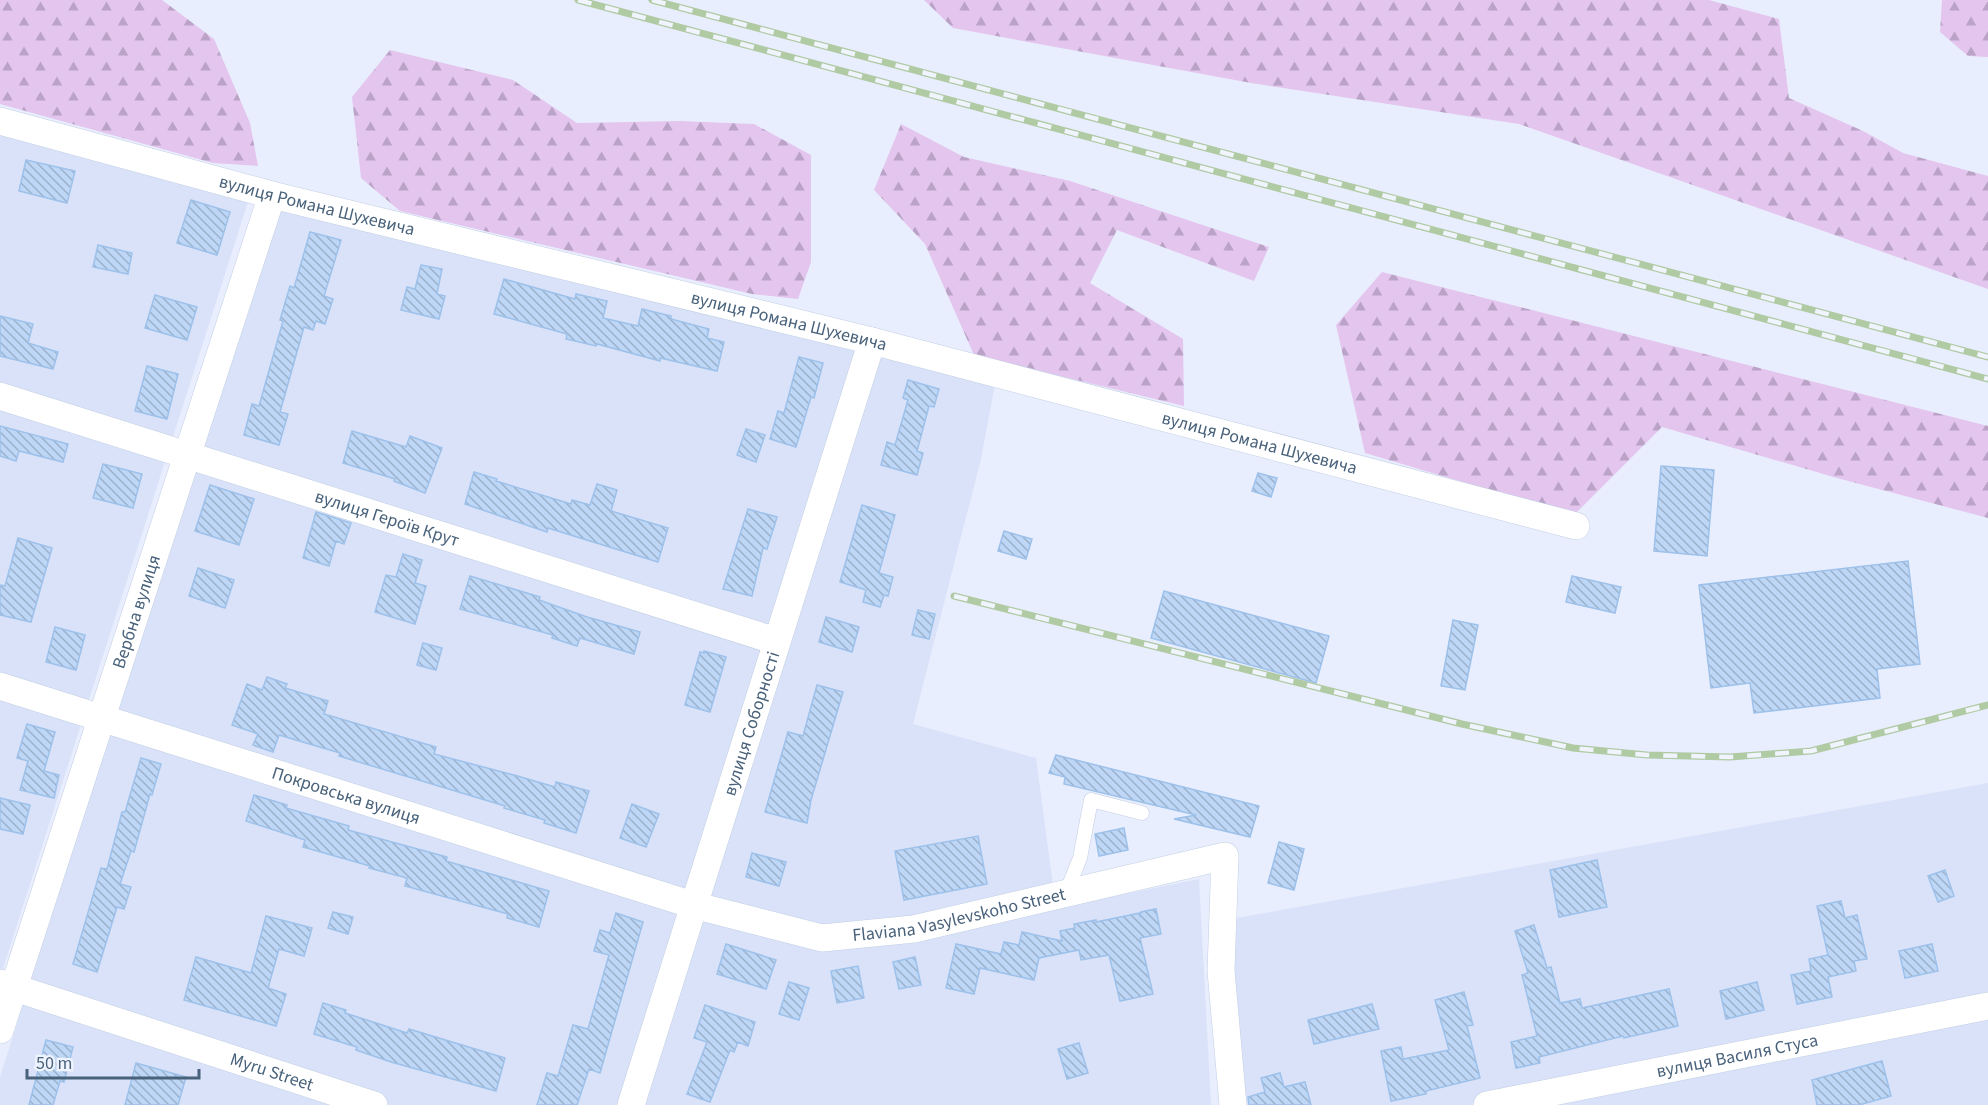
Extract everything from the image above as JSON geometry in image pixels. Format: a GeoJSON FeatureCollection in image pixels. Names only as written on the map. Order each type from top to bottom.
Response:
{"type":"FeatureCollection","features":[{"type":"Feature","properties":{"kind":"street","name":"вулиця Романа Шухевича"},"geometry":{"type":"LineString","coordinates":[[0,121],[272,195],[872,341],[1576,526]]}},
{"type":"Feature","properties":{"kind":"street","name":"Вербна вулиця"},"geometry":{"type":"LineString","coordinates":[[0,1030],[7,985],[102,718],[272,195]]}},
{"type":"Feature","properties":{"kind":"street","name":"вулиця Соборності"},"geometry":{"type":"LineString","coordinates":[[631,1105],[872,341]]}},
{"type":"Feature","properties":{"kind":"street","name":"вулиця Героїв Крут"},"geometry":{"type":"LineString","coordinates":[[0,396],[777,641]]}},
{"type":"Feature","properties":{"kind":"street","name":"Покровська вулиця"},"geometry":{"type":"LineString","coordinates":[[0,686],[693,905]]}},
{"type":"Feature","properties":{"kind":"street","name":"Flaviana Vasylevskoho Street"},"geometry":{"type":"LineString","coordinates":[[693,905],[822,938],[914,929],[1225,856],[1221,971],[1233,1105]]}},
{"type":"Feature","properties":{"kind":"street","name":"Myru Street"},"geometry":{"type":"LineString","coordinates":[[7,985],[374,1105]]}},
{"type":"Feature","properties":{"kind":"street","name":"вулиця Василя Стуса"},"geometry":{"type":"LineString","coordinates":[[1487,1105],[1988,1006]]}},
{"type":"Feature","properties":{"kind":"lane"},"geometry":{"type":"LineString","coordinates":[[1066,893],[1080,858],[1091,800],[1142,813]]}},
{"type":"Feature","properties":{"kind":"shaded area"},"geometry":{"type":"Polygon","coordinates":[[[0,134],[248,202],[0,978],[0,134]]]}},
{"type":"Feature","properties":{"kind":"shaded area"},"geometry":{"type":"Polygon","coordinates":[[[278,206],[995,384],[981,459],[913,724],[1036,758],[1056,908],[1199,879],[1211,1105],[0,1105],[0,1077],[278,206]]]}},
{"type":"Feature","properties":{"kind":"shaded area"},"geometry":{"type":"Polygon","coordinates":[[[1988,783],[1988,1105],[1242,1105],[1231,919],[1988,783]]]}},
{"type":"Feature","properties":{"kind":"green space"},"geometry":{"type":"Polygon","coordinates":[[[0,0],[162,0],[214,39],[250,123],[258,166],[213,163],[0,104],[0,0]]]}},
{"type":"Feature","properties":{"kind":"green space"},"geometry":{"type":"Polygon","coordinates":[[[924,0],[1709,0],[1779,19],[1789,98],[1863,131],[1903,153],[1988,176],[1988,289],[1519,124],[1251,83],[953,28],[924,0]]]}},
{"type":"Feature","properties":{"kind":"green space"},"geometry":{"type":"Polygon","coordinates":[[[1942,0],[1988,0],[1988,57],[1968,56],[1940,32],[1942,0]]]}},
{"type":"Feature","properties":{"kind":"green space"},"geometry":{"type":"Polygon","coordinates":[[[390,50],[513,80],[577,123],[680,121],[754,124],[811,155],[811,262],[798,299],[752,294],[400,211],[361,178],[352,97],[390,50]]]}},
{"type":"Feature","properties":{"kind":"green space"},"geometry":{"type":"Polygon","coordinates":[[[901,124],[964,157],[1070,181],[1269,247],[1254,281],[1117,230],[1090,283],[1183,339],[1184,406],[974,355],[925,244],[874,190],[901,124]]]}},
{"type":"Feature","properties":{"kind":"green space"},"geometry":{"type":"Polygon","coordinates":[[[1382,272],[1988,426],[1988,518],[1837,478],[1662,427],[1574,515],[1365,453],[1336,325],[1382,272]]]}},
{"type":"Feature","properties":{"kind":"building"},"geometry":{"type":"Polygon","coordinates":[[[26,160],[75,171],[67,203],[19,191],[26,160]]]}},
{"type":"Feature","properties":{"kind":"building"},"geometry":{"type":"Polygon","coordinates":[[[191,200],[230,212],[217,255],[177,243],[191,200]]]}},
{"type":"Feature","properties":{"kind":"building"},"geometry":{"type":"Polygon","coordinates":[[[310,232],[341,240],[324,296],[333,299],[325,324],[316,321],[313,330],[304,327],[280,412],[288,414],[279,445],[244,435],[252,404],[259,406],[283,321],[280,320],[290,286],[294,288],[310,232]]]}},
{"type":"Feature","properties":{"kind":"building"},"geometry":{"type":"Polygon","coordinates":[[[98,245],[132,253],[128,274],[93,267],[98,245]]]}},
{"type":"Feature","properties":{"kind":"building"},"geometry":{"type":"Polygon","coordinates":[[[421,265],[442,269],[437,294],[445,296],[439,319],[401,310],[407,287],[415,289],[421,265]]]}},
{"type":"Feature","properties":{"kind":"building"},"geometry":{"type":"Polygon","coordinates":[[[504,279],[575,299],[576,294],[607,301],[603,318],[638,326],[642,309],[709,329],[707,338],[724,342],[717,371],[660,358],[660,361],[597,344],[596,346],[566,339],[567,334],[494,314],[504,279]]]}},
{"type":"Feature","properties":{"kind":"building"},"geometry":{"type":"Polygon","coordinates":[[[155,295],[197,307],[187,340],[145,328],[155,295]]]}},
{"type":"Feature","properties":{"kind":"building"},"geometry":{"type":"Polygon","coordinates":[[[0,316],[33,324],[28,343],[58,352],[53,369],[0,356],[0,316]]]}},
{"type":"Feature","properties":{"kind":"building"},"geometry":{"type":"Polygon","coordinates":[[[799,357],[823,363],[814,398],[811,397],[796,447],[770,439],[778,411],[784,413],[799,357]]]}},
{"type":"Feature","properties":{"kind":"building"},"geometry":{"type":"Polygon","coordinates":[[[147,366],[178,374],[167,419],[135,411],[147,366]]]}},
{"type":"Feature","properties":{"kind":"building"},"geometry":{"type":"Polygon","coordinates":[[[908,380],[939,389],[934,407],[929,406],[917,451],[923,453],[917,475],[881,465],[887,442],[895,445],[908,400],[903,398],[908,380]]]}},
{"type":"Feature","properties":{"kind":"building"},"geometry":{"type":"Polygon","coordinates":[[[0,426],[68,444],[63,462],[19,451],[16,461],[0,456],[0,426]]]}},
{"type":"Feature","properties":{"kind":"building"},"geometry":{"type":"Polygon","coordinates":[[[746,429],[765,435],[756,462],[737,455],[746,429]]]}},
{"type":"Feature","properties":{"kind":"building"},"geometry":{"type":"Polygon","coordinates":[[[352,431],[406,447],[410,436],[442,448],[425,493],[394,481],[395,479],[343,463],[352,431]]]}},
{"type":"Feature","properties":{"kind":"building"},"geometry":{"type":"Polygon","coordinates":[[[103,464],[142,474],[133,508],[93,498],[103,464]]]}},
{"type":"Feature","properties":{"kind":"building"},"geometry":{"type":"Polygon","coordinates":[[[1661,466],[1714,470],[1707,556],[1654,551],[1661,466]]]}},
{"type":"Feature","properties":{"kind":"building"},"geometry":{"type":"Polygon","coordinates":[[[474,472],[571,504],[572,500],[590,505],[597,484],[617,490],[611,511],[668,528],[658,562],[548,528],[547,532],[465,504],[474,472]]]}},
{"type":"Feature","properties":{"kind":"building"},"geometry":{"type":"Polygon","coordinates":[[[1258,473],[1277,478],[1271,497],[1252,491],[1258,473]]]}},
{"type":"Feature","properties":{"kind":"building"},"geometry":{"type":"Polygon","coordinates":[[[210,485],[254,499],[239,545],[195,531],[210,485]]]}},
{"type":"Feature","properties":{"kind":"building"},"geometry":{"type":"Polygon","coordinates":[[[862,505],[895,515],[879,573],[893,577],[888,596],[884,595],[880,607],[863,602],[866,590],[840,582],[862,505]]]}},
{"type":"Feature","properties":{"kind":"building"},"geometry":{"type":"Polygon","coordinates":[[[748,509],[777,517],[767,549],[763,548],[752,596],[723,589],[748,509]]]}},
{"type":"Feature","properties":{"kind":"building"},"geometry":{"type":"Polygon","coordinates":[[[316,512],[351,523],[344,544],[336,541],[329,566],[303,558],[316,512]]]}},
{"type":"Feature","properties":{"kind":"building"},"geometry":{"type":"Polygon","coordinates":[[[1004,531],[1032,539],[1026,559],[998,551],[1004,531]]]}},
{"type":"Feature","properties":{"kind":"building"},"geometry":{"type":"Polygon","coordinates":[[[18,538],[52,548],[31,622],[0,615],[0,585],[5,586],[18,538]]]}},
{"type":"Feature","properties":{"kind":"building"},"geometry":{"type":"Polygon","coordinates":[[[403,554],[422,560],[415,583],[426,586],[415,624],[375,612],[386,575],[396,577],[403,554]]]}},
{"type":"Feature","properties":{"kind":"building"},"geometry":{"type":"Polygon","coordinates":[[[1908,561],[1920,664],[1877,669],[1880,698],[1754,713],[1750,683],[1711,688],[1699,585],[1908,561]]]}},
{"type":"Feature","properties":{"kind":"building"},"geometry":{"type":"Polygon","coordinates":[[[198,568],[234,580],[225,608],[189,596],[198,568]]]}},
{"type":"Feature","properties":{"kind":"building"},"geometry":{"type":"Polygon","coordinates":[[[470,576],[540,597],[539,600],[587,617],[640,632],[634,654],[580,638],[577,646],[552,638],[553,635],[460,609],[470,576]]]}},
{"type":"Feature","properties":{"kind":"building"},"geometry":{"type":"Polygon","coordinates":[[[1572,576],[1621,587],[1615,613],[1566,602],[1572,576]]]}},
{"type":"Feature","properties":{"kind":"building"},"geometry":{"type":"Polygon","coordinates":[[[1164,591],[1329,636],[1316,683],[1151,638],[1164,591]]]}},
{"type":"Feature","properties":{"kind":"building"},"geometry":{"type":"Polygon","coordinates":[[[918,610],[935,614],[929,639],[912,635],[918,610]]]}},
{"type":"Feature","properties":{"kind":"building"},"geometry":{"type":"Polygon","coordinates":[[[826,617],[859,627],[852,652],[819,642],[826,617]]]}},
{"type":"Feature","properties":{"kind":"building"},"geometry":{"type":"Polygon","coordinates":[[[1453,620],[1478,625],[1465,690],[1441,686],[1453,620]]]}},
{"type":"Feature","properties":{"kind":"building"},"geometry":{"type":"Polygon","coordinates":[[[55,627],[85,635],[76,670],[46,662],[55,627]]]}},
{"type":"Feature","properties":{"kind":"building"},"geometry":{"type":"Polygon","coordinates":[[[423,643],[442,648],[436,670],[417,665],[423,643]]]}},
{"type":"Feature","properties":{"kind":"building"},"geometry":{"type":"Polygon","coordinates":[[[704,651],[726,657],[710,712],[685,705],[700,652],[704,653],[704,651]]]}},
{"type":"Feature","properties":{"kind":"building"},"geometry":{"type":"Polygon","coordinates":[[[267,677],[287,684],[285,688],[328,701],[324,714],[436,747],[434,754],[555,787],[556,782],[589,791],[576,833],[544,823],[545,820],[504,808],[505,806],[339,756],[340,753],[279,735],[273,752],[253,745],[258,734],[232,725],[247,684],[262,690],[267,677]]]}},
{"type":"Feature","properties":{"kind":"building"},"geometry":{"type":"Polygon","coordinates":[[[817,685],[843,692],[811,800],[807,823],[765,812],[788,732],[803,736],[817,685]]]}},
{"type":"Feature","properties":{"kind":"building"},"geometry":{"type":"Polygon","coordinates":[[[27,724],[55,732],[44,771],[59,775],[54,798],[20,790],[28,761],[17,758],[27,724]]]}},
{"type":"Feature","properties":{"kind":"building"},"geometry":{"type":"Polygon","coordinates":[[[1056,755],[1259,806],[1250,837],[1174,819],[1196,815],[1064,784],[1065,777],[1049,773],[1056,755]]]}},
{"type":"Feature","properties":{"kind":"building"},"geometry":{"type":"Polygon","coordinates":[[[141,758],[161,764],[134,852],[131,851],[120,884],[131,887],[124,909],[117,907],[97,972],[73,964],[101,868],[107,869],[122,812],[125,812],[141,758]]]}},
{"type":"Feature","properties":{"kind":"building"},"geometry":{"type":"Polygon","coordinates":[[[254,795],[287,805],[286,808],[349,826],[348,830],[447,857],[446,861],[549,891],[539,927],[507,918],[508,914],[405,886],[407,878],[303,847],[305,840],[246,821],[254,795]]]}},
{"type":"Feature","properties":{"kind":"building"},"geometry":{"type":"Polygon","coordinates":[[[0,798],[30,805],[23,834],[0,829],[0,798]]]}},
{"type":"Feature","properties":{"kind":"building"},"geometry":{"type":"Polygon","coordinates":[[[632,804],[659,814],[646,847],[620,838],[632,804]]]}},
{"type":"Feature","properties":{"kind":"building"},"geometry":{"type":"Polygon","coordinates":[[[1124,828],[1128,850],[1099,856],[1095,834],[1124,828]]]}},
{"type":"Feature","properties":{"kind":"building"},"geometry":{"type":"Polygon","coordinates":[[[978,836],[987,884],[904,900],[895,851],[978,836]]]}},
{"type":"Feature","properties":{"kind":"building"},"geometry":{"type":"Polygon","coordinates":[[[1279,842],[1304,849],[1294,890],[1268,883],[1279,842]]]}},
{"type":"Feature","properties":{"kind":"building"},"geometry":{"type":"Polygon","coordinates":[[[752,853],[786,862],[779,886],[746,877],[752,853]]]}},
{"type":"Feature","properties":{"kind":"building"},"geometry":{"type":"Polygon","coordinates":[[[1597,860],[1607,907],[1559,917],[1550,870],[1597,860]]]}},
{"type":"Feature","properties":{"kind":"building"},"geometry":{"type":"Polygon","coordinates":[[[1945,870],[1954,896],[1938,902],[1928,876],[1945,870]]]}},
{"type":"Feature","properties":{"kind":"building"},"geometry":{"type":"Polygon","coordinates":[[[1841,901],[1845,918],[1857,915],[1867,959],[1854,961],[1856,971],[1828,977],[1832,997],[1797,1004],[1791,975],[1811,971],[1809,959],[1828,955],[1817,906],[1841,901]]]}},
{"type":"Feature","properties":{"kind":"building"},"geometry":{"type":"Polygon","coordinates":[[[1156,909],[1161,934],[1140,938],[1153,994],[1120,1001],[1109,955],[1081,960],[1079,950],[1039,958],[1034,980],[980,968],[974,994],[946,988],[956,944],[1001,954],[1004,942],[1019,945],[1022,932],[1062,941],[1060,931],[1075,928],[1074,924],[1140,913],[1140,917],[1141,912],[1156,909]]]}},
{"type":"Feature","properties":{"kind":"building"},"geometry":{"type":"Polygon","coordinates":[[[333,912],[353,917],[348,934],[328,928],[333,912]]]}},
{"type":"Feature","properties":{"kind":"building"},"geometry":{"type":"Polygon","coordinates":[[[616,913],[643,922],[600,1073],[589,1069],[577,1105],[537,1105],[547,1073],[558,1076],[573,1025],[588,1029],[609,955],[594,951],[600,930],[610,933],[616,913]]]}},
{"type":"Feature","properties":{"kind":"building"},"geometry":{"type":"Polygon","coordinates":[[[266,916],[312,928],[304,956],[279,949],[268,988],[286,994],[276,1026],[184,1000],[196,957],[251,973],[266,916]]]}},
{"type":"Feature","properties":{"kind":"building"},"geometry":{"type":"Polygon","coordinates":[[[1534,925],[1547,968],[1551,967],[1560,1003],[1580,999],[1582,1008],[1669,989],[1678,1026],[1624,1038],[1623,1036],[1539,1057],[1540,1063],[1516,1068],[1511,1042],[1537,1036],[1522,975],[1528,973],[1515,931],[1534,925]]]}},
{"type":"Feature","properties":{"kind":"building"},"geometry":{"type":"Polygon","coordinates":[[[726,944],[776,960],[766,989],[717,974],[726,944]]]}},
{"type":"Feature","properties":{"kind":"building"},"geometry":{"type":"Polygon","coordinates":[[[1932,944],[1938,971],[1905,978],[1899,951],[1932,944]]]}},
{"type":"Feature","properties":{"kind":"building"},"geometry":{"type":"Polygon","coordinates":[[[915,957],[921,985],[899,989],[893,962],[915,957]]]}},
{"type":"Feature","properties":{"kind":"building"},"geometry":{"type":"Polygon","coordinates":[[[858,966],[864,998],[837,1003],[831,971],[858,966]]]}},
{"type":"Feature","properties":{"kind":"building"},"geometry":{"type":"Polygon","coordinates":[[[789,982],[809,988],[799,1020],[779,1014],[789,982]]]}},
{"type":"Feature","properties":{"kind":"building"},"geometry":{"type":"Polygon","coordinates":[[[1757,982],[1764,1010],[1726,1019],[1720,991],[1757,982]]]}},
{"type":"Feature","properties":{"kind":"building"},"geometry":{"type":"Polygon","coordinates":[[[1464,992],[1473,1025],[1467,1026],[1480,1078],[1426,1091],[1426,1094],[1391,1101],[1381,1051],[1401,1047],[1403,1059],[1449,1050],[1435,1000],[1464,992]]]}},
{"type":"Feature","properties":{"kind":"building"},"geometry":{"type":"Polygon","coordinates":[[[323,1003],[346,1010],[345,1013],[407,1033],[409,1029],[505,1058],[496,1091],[391,1062],[356,1050],[357,1047],[314,1034],[323,1003]]]}},
{"type":"Feature","properties":{"kind":"building"},"geometry":{"type":"Polygon","coordinates":[[[1372,1004],[1379,1029],[1314,1044],[1308,1020],[1372,1004]]]}},
{"type":"Feature","properties":{"kind":"building"},"geometry":{"type":"Polygon","coordinates":[[[705,1005],[755,1022],[748,1046],[738,1042],[734,1052],[730,1050],[710,1102],[687,1094],[707,1042],[694,1038],[705,1005]]]}},
{"type":"Feature","properties":{"kind":"building"},"geometry":{"type":"Polygon","coordinates":[[[46,1040],[73,1047],[64,1082],[60,1081],[53,1105],[29,1105],[46,1040]]]}},
{"type":"Feature","properties":{"kind":"building"},"geometry":{"type":"Polygon","coordinates":[[[1079,1043],[1088,1073],[1067,1079],[1058,1049],[1079,1043]]]}},
{"type":"Feature","properties":{"kind":"building"},"geometry":{"type":"Polygon","coordinates":[[[1882,1061],[1891,1096],[1859,1105],[1817,1105],[1812,1080],[1882,1061]]]}},
{"type":"Feature","properties":{"kind":"building"},"geometry":{"type":"Polygon","coordinates":[[[136,1063],[186,1077],[178,1105],[125,1105],[136,1063]]]}},
{"type":"Feature","properties":{"kind":"building"},"geometry":{"type":"Polygon","coordinates":[[[1280,1073],[1284,1087],[1305,1082],[1311,1105],[1249,1105],[1248,1097],[1265,1092],[1261,1078],[1280,1073]]]}},
{"type":"Feature","properties":{"kind":"railway"},"geometry":{"type":"LineString","coordinates":[[578,0],[1988,379]]}},
{"type":"Feature","properties":{"kind":"railway"},"geometry":{"type":"LineString","coordinates":[[652,0],[1988,357]]}},
{"type":"Feature","properties":{"kind":"railway"},"geometry":{"type":"LineString","coordinates":[[954,596],[1462,724],[1573,748],[1647,755],[1730,757],[1811,751],[1988,705]]}}]}
